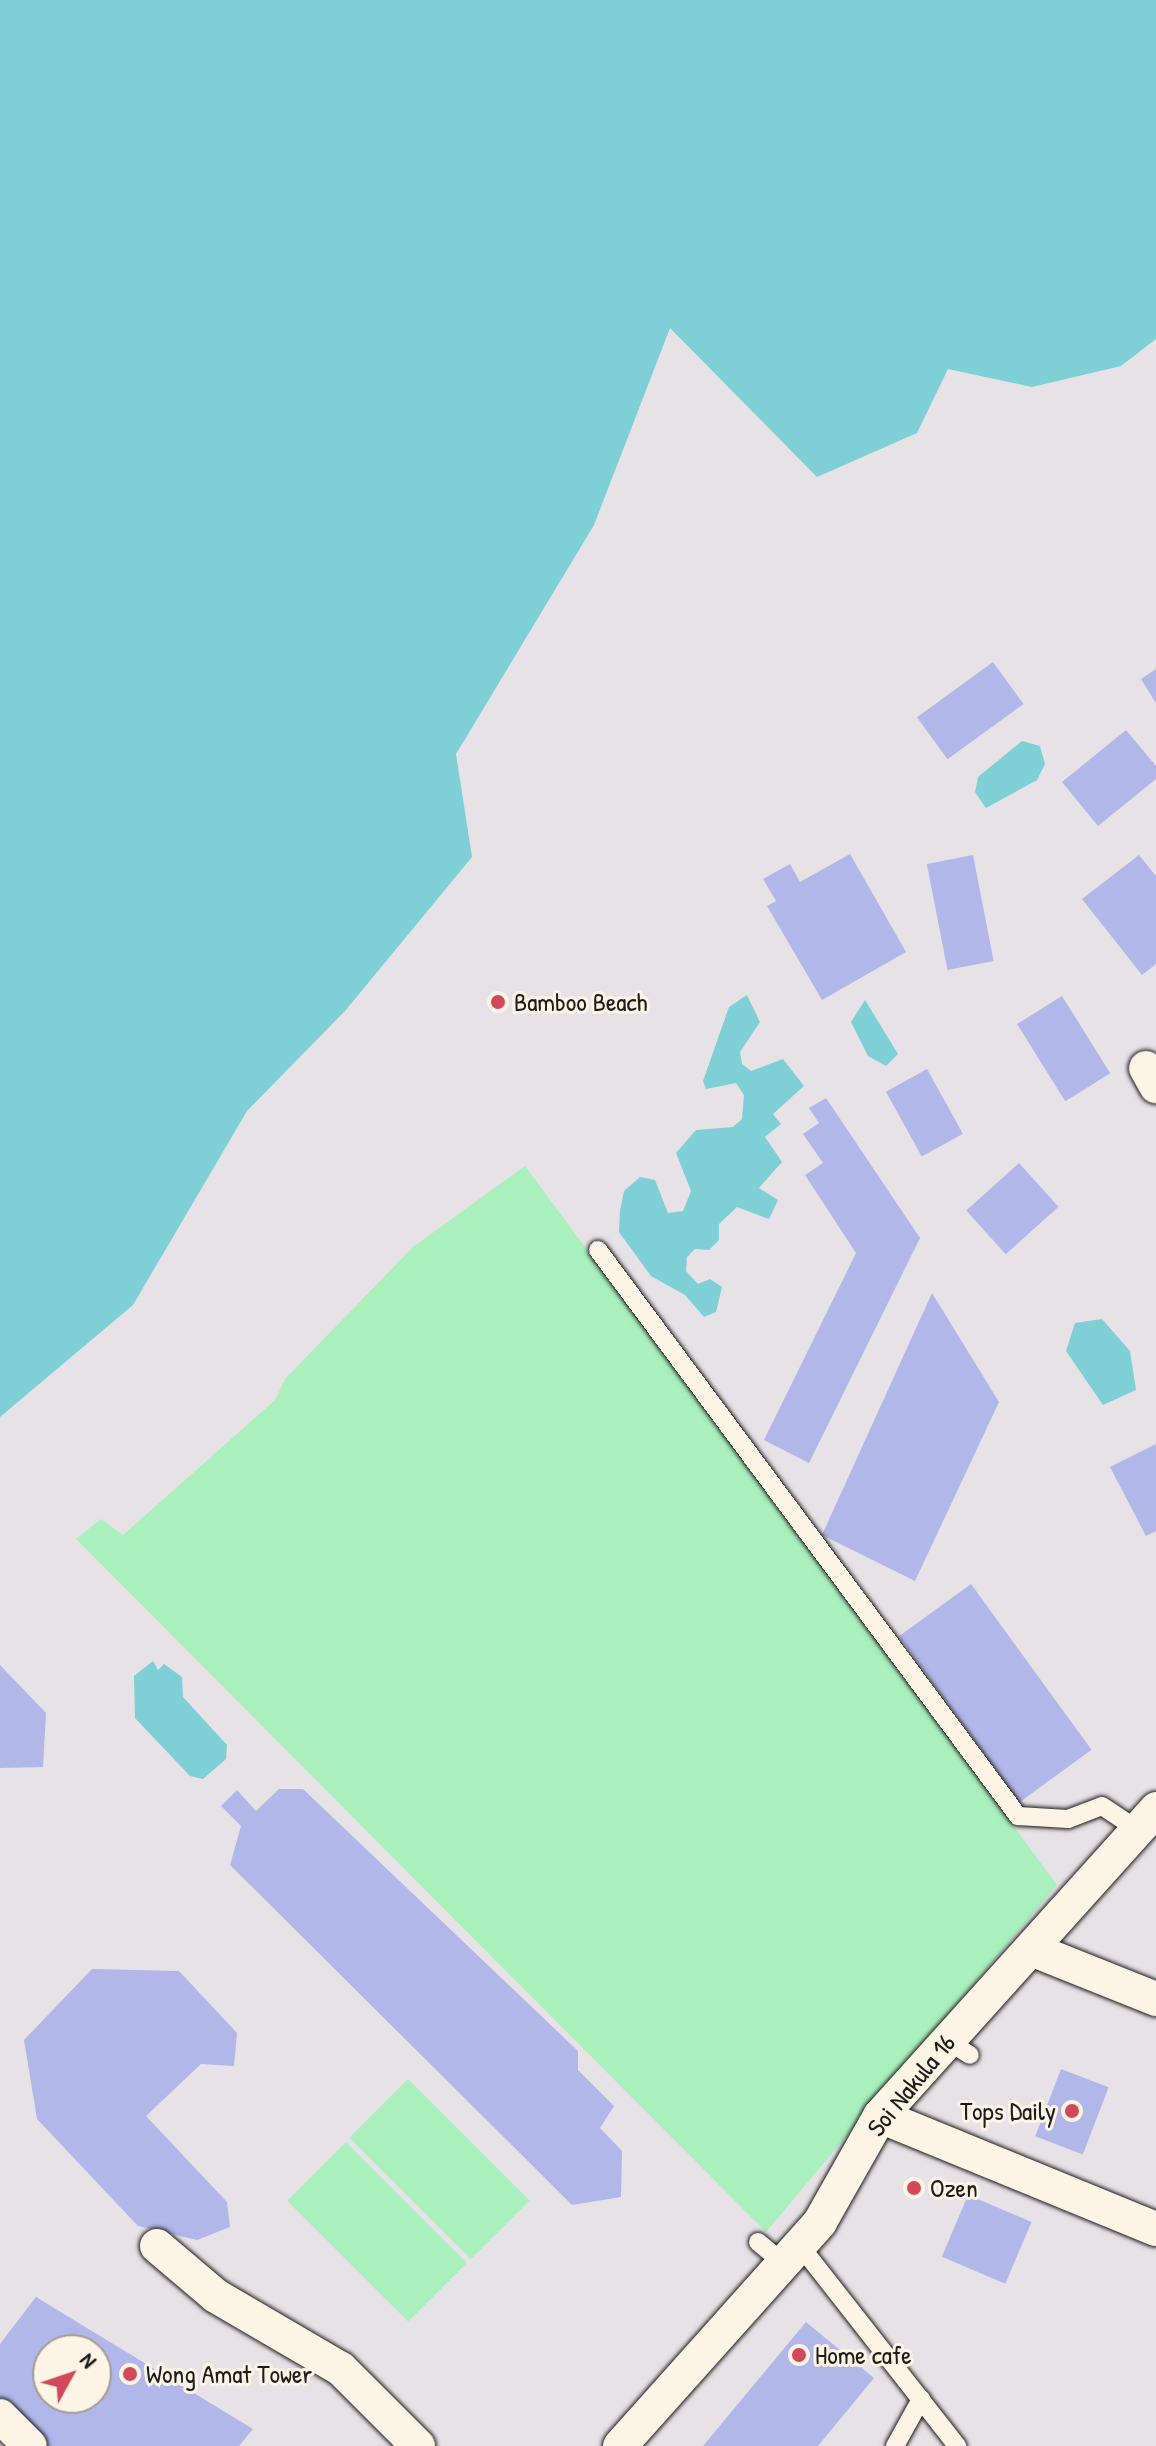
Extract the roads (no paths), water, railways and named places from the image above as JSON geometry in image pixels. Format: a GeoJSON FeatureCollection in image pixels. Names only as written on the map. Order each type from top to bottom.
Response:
{"type":"FeatureCollection","features":[{"type":"Feature","properties":{"kind":"street","name":"Soi Nakula 16"},"geometry":{"type":"LineString","coordinates":[[620,2446],[779,2249],[820,2222],[880,2116],[958,2048],[1031,1949],[1147,1820]]}},
{"type":"Feature","properties":{"kind":"street"},"geometry":{"type":"LineString","coordinates":[[1031,1949],[1156,1999]]}},
{"type":"Feature","properties":{"kind":"street"},"geometry":{"type":"LineString","coordinates":[[880,2116],[1156,2229]]}},
{"type":"Feature","properties":{"kind":"street"},"geometry":{"type":"LineString","coordinates":[[157,2246],[216,2296],[341,2369],[418,2446]]}},
{"type":"Feature","properties":{"kind":"street"},"geometry":{"type":"LineString","coordinates":[[0,2416],[30,2446]]}},
{"type":"Feature","properties":{"kind":"lane"},"geometry":{"type":"LineString","coordinates":[[598,1250],[1018,1816],[1068,1819],[1102,1806],[1147,1820]]}},
{"type":"Feature","properties":{"kind":"lane"},"geometry":{"type":"LineString","coordinates":[[779,2249],[921,2399],[957,2446]]}},
{"type":"Feature","properties":{"kind":"lane"},"geometry":{"type":"LineString","coordinates":[[895,2446],[921,2399]]}},
{"type":"Feature","properties":{"kind":"water"},"geometry":{"type":"Polygon","coordinates":[[[0,0],[1156,0],[1156,339],[1121,366],[1032,387],[948,369],[917,433],[817,477],[670,328],[594,525],[456,754],[472,857],[345,1011],[247,1111],[133,1305],[0,1417],[0,0]]]}},
{"type":"Feature","properties":{"kind":"water"},"geometry":{"type":"Polygon","coordinates":[[[1022,741],[1040,746],[1045,764],[1037,780],[986,808],[975,792],[978,777],[1022,741]]]}},
{"type":"Feature","properties":{"kind":"water"},"geometry":{"type":"Polygon","coordinates":[[[747,995],[760,1022],[740,1052],[742,1064],[751,1071],[783,1059],[804,1086],[773,1114],[781,1124],[765,1137],[782,1162],[759,1188],[778,1200],[769,1219],[737,1207],[719,1224],[719,1240],[709,1250],[695,1249],[687,1257],[686,1271],[698,1284],[710,1279],[722,1287],[716,1312],[704,1317],[685,1295],[651,1276],[619,1232],[620,1210],[624,1191],[640,1177],[655,1180],[668,1213],[683,1211],[691,1191],[676,1153],[696,1130],[733,1127],[742,1119],[744,1095],[736,1083],[706,1089],[703,1081],[729,1007],[747,995]]]}},
{"type":"Feature","properties":{"kind":"water"},"geometry":{"type":"Polygon","coordinates":[[[865,1000],[898,1054],[886,1066],[868,1056],[851,1022],[865,1000]]]}},
{"type":"Feature","properties":{"kind":"water"},"geometry":{"type":"Polygon","coordinates":[[[1102,1319],[1130,1351],[1136,1390],[1103,1405],[1066,1351],[1075,1323],[1102,1319]]]}},
{"type":"Feature","properties":{"kind":"water"},"geometry":{"type":"Polygon","coordinates":[[[153,1661],[158,1670],[164,1664],[182,1677],[183,1697],[227,1745],[226,1759],[203,1779],[190,1776],[135,1718],[134,1676],[153,1661]]]}},
{"type":"Feature","properties":{"kind":"place","name":"Bamboo Beach"},"geometry":{"type":"Point","coordinates":[498,1002]}},
{"type":"Feature","properties":{"kind":"place","name":"Tops Daily"},"geometry":{"type":"Point","coordinates":[1072,2111]}},
{"type":"Feature","properties":{"kind":"place","name":"Ozen"},"geometry":{"type":"Point","coordinates":[914,2188]}},
{"type":"Feature","properties":{"kind":"place","name":"Home cafe"},"geometry":{"type":"Point","coordinates":[799,2355]}},
{"type":"Feature","properties":{"kind":"place","name":"Wong Amat Tower"},"geometry":{"type":"Point","coordinates":[130,2374]}}]}
